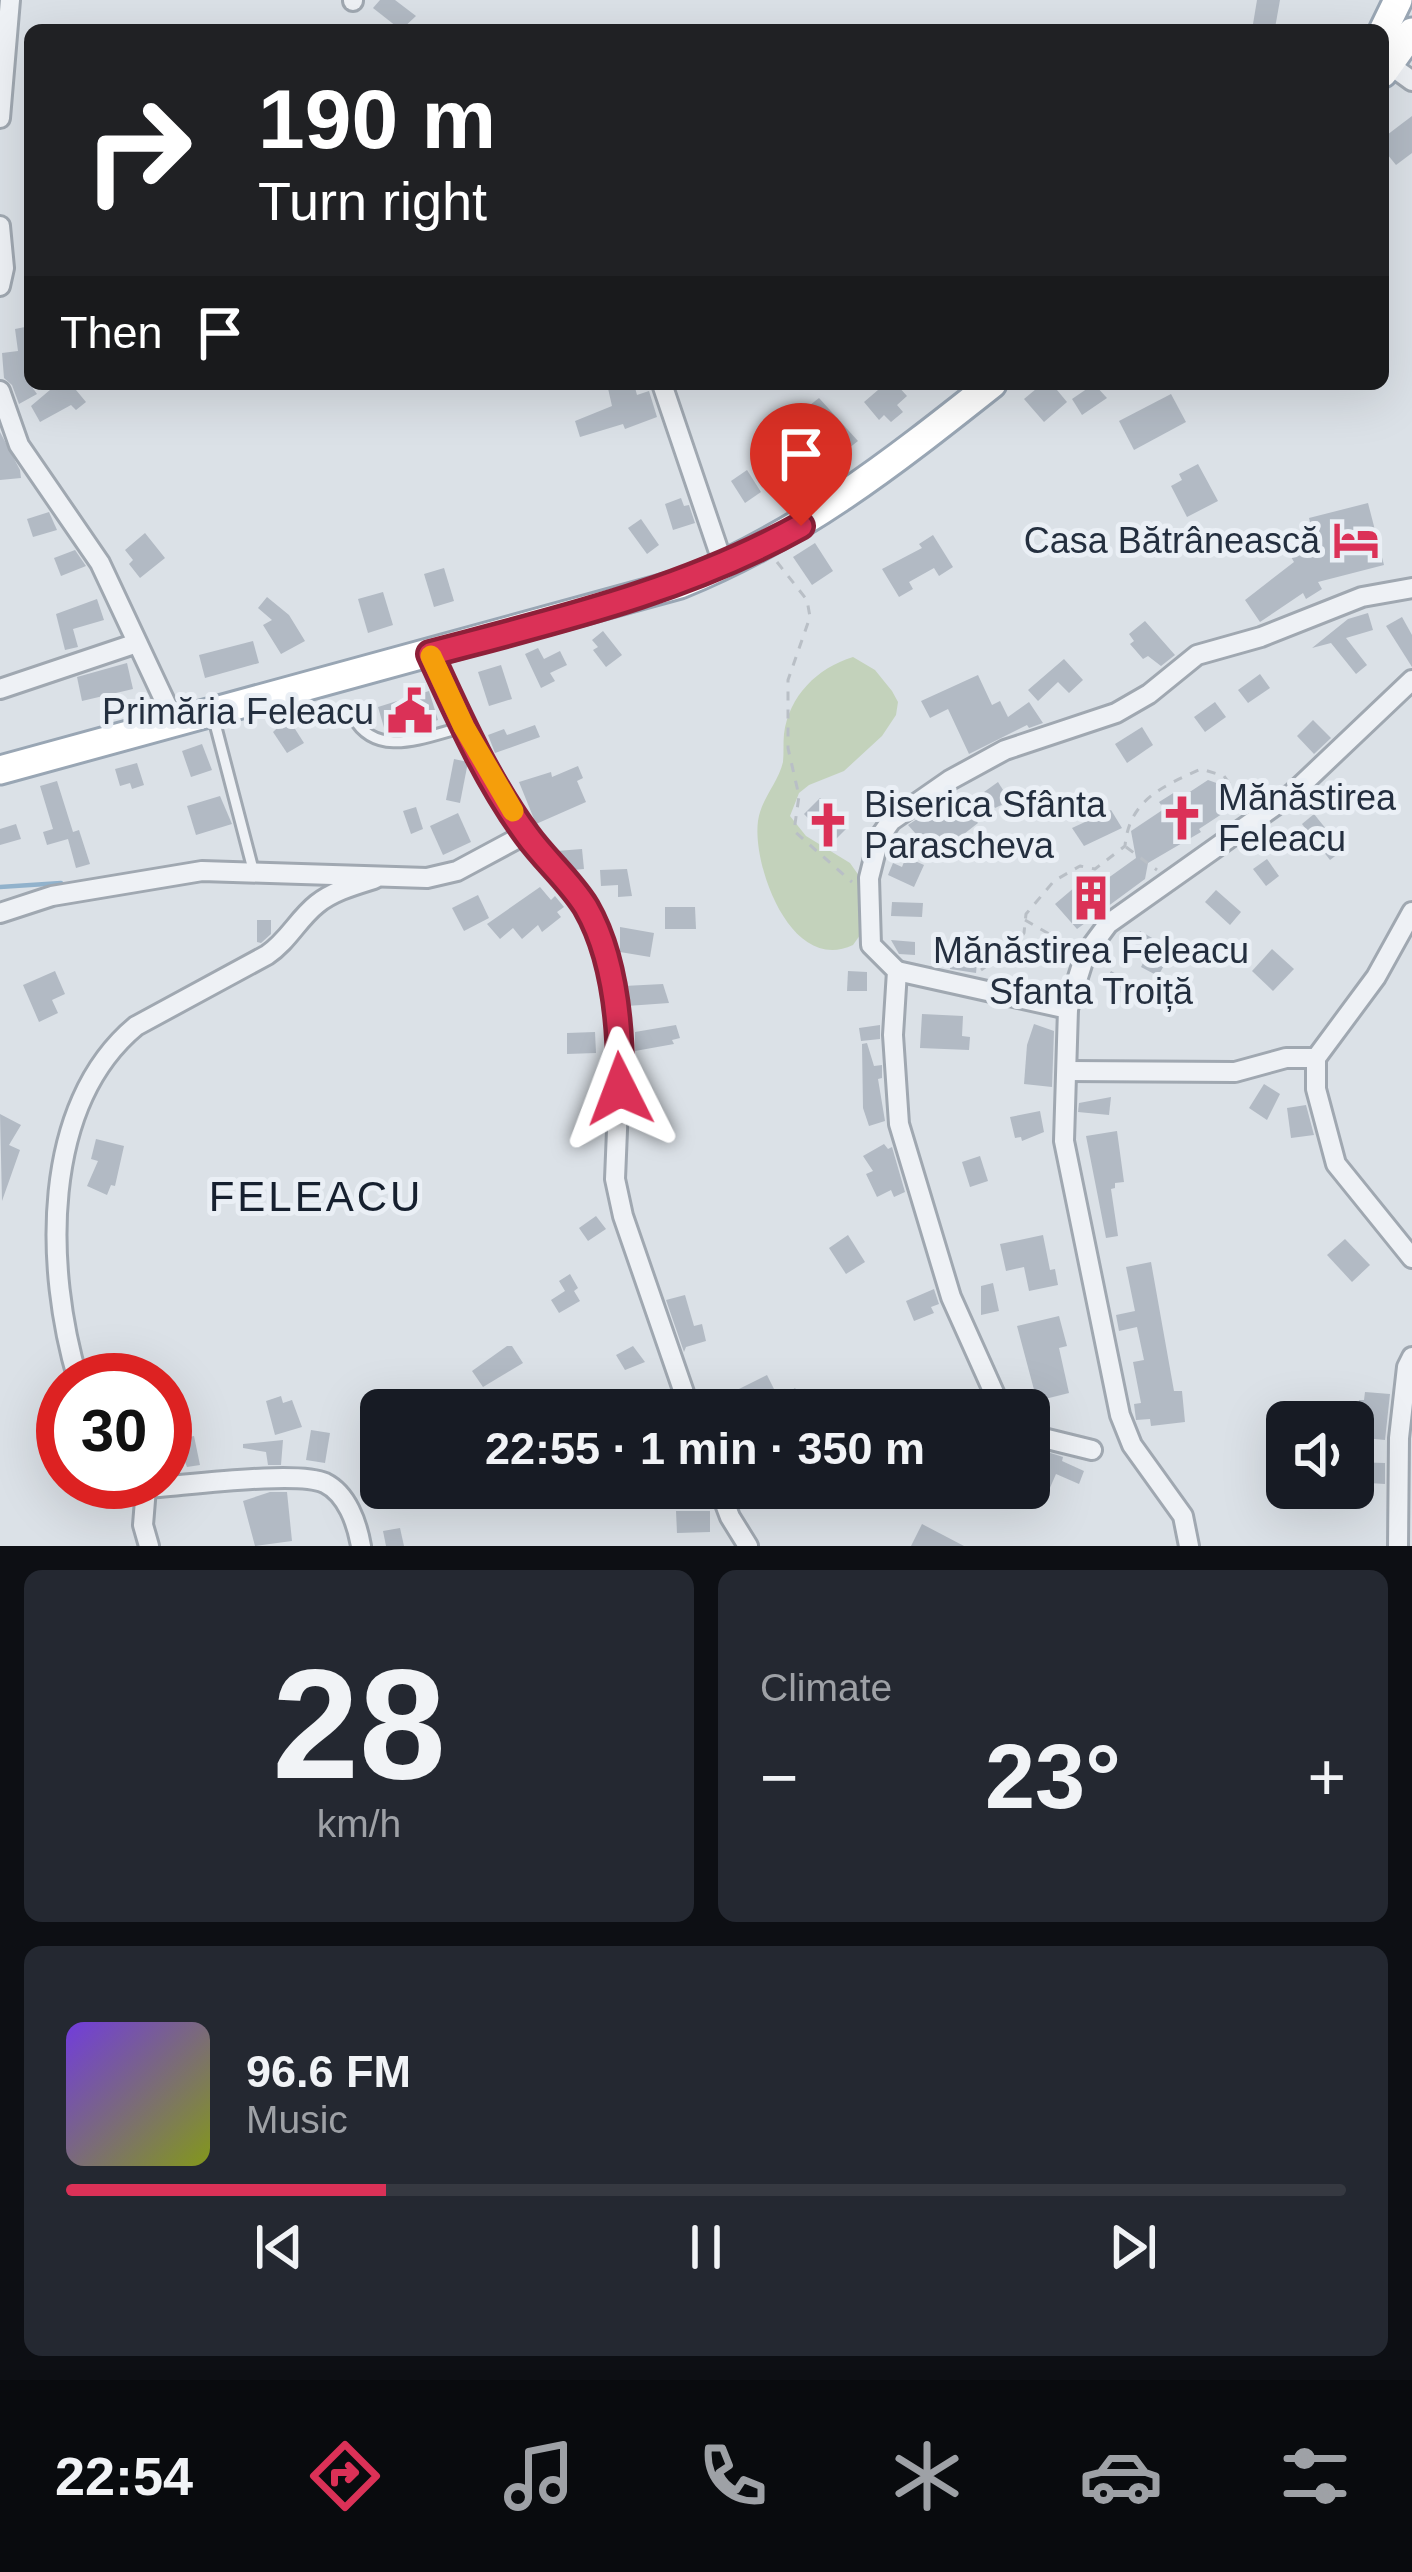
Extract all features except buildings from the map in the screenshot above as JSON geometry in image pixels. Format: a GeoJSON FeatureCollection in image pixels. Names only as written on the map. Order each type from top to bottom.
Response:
{"type":"FeatureCollection","features":[{"type":"Feature","properties":{"kind":"main road"},"geometry":{"type":"LineString","coordinates":[[1392,65],[1412,32]]}},
{"type":"Feature","properties":{"kind":"main road"},"geometry":{"type":"LineString","coordinates":[[0,754],[633,584],[718,552],[826,493],[960,390]]}},
{"type":"Feature","properties":{"kind":"main road"},"geometry":{"type":"LineString","coordinates":[[0,770],[638,599],[725,566],[835,505],[984,390]]}},
{"type":"Feature","properties":{"kind":"street"},"geometry":{"type":"LineString","coordinates":[[0,118],[10,0]]}},
{"type":"Feature","properties":{"kind":"street"},"geometry":{"type":"LineString","coordinates":[[0,226],[4,268],[0,286]]}},
{"type":"Feature","properties":{"kind":"street"},"geometry":{"type":"LineString","coordinates":[[664,390],[718,552]]}},
{"type":"Feature","properties":{"kind":"street"},"geometry":{"type":"LineString","coordinates":[[0,392],[19,445],[100,563],[168,708]]}},
{"type":"Feature","properties":{"kind":"street"},"geometry":{"type":"LineString","coordinates":[[1068,1009],[897,971],[872,945],[869,878],[879,838],[891,821],[950,780],[1005,750],[1116,713],[1149,694],[1197,655],[1261,637],[1362,597],[1412,588]]}},
{"type":"Feature","properties":{"kind":"street"},"geometry":{"type":"LineString","coordinates":[[0,688],[137,643]]}},
{"type":"Feature","properties":{"kind":"street"},"geometry":{"type":"LineString","coordinates":[[430,654],[464,727],[526,834],[584,904],[607,957],[620,1058],[615,1178],[623,1216],[683,1389]]}},
{"type":"Feature","properties":{"kind":"street"},"geometry":{"type":"LineString","coordinates":[[1189,1546],[1183,1516],[1132,1444],[1120,1415],[1064,1141],[1068,1009],[1085,955],[1108,924],[1293,793],[1412,680]]}},
{"type":"Feature","properties":{"kind":"street"},"geometry":{"type":"LineString","coordinates":[[0,913],[52,896],[202,871],[427,878],[457,871],[526,834]]}},
{"type":"Feature","properties":{"kind":"street"},"geometry":{"type":"LineString","coordinates":[[72,1353],[57,1286],[68,1130],[89,1080],[117,1042],[136,1026],[267,956],[316,904],[374,878]]}},
{"type":"Feature","properties":{"kind":"street"},"geometry":{"type":"LineString","coordinates":[[1412,912],[1376,977],[1316,1058],[1316,1089],[1336,1164],[1412,1258]]}},
{"type":"Feature","properties":{"kind":"street"},"geometry":{"type":"LineString","coordinates":[[897,971],[892,1036],[899,1124],[951,1298],[992,1389]]}},
{"type":"Feature","properties":{"kind":"street"},"geometry":{"type":"LineString","coordinates":[[1067,1071],[1234,1072],[1286,1058],[1316,1058]]}},
{"type":"Feature","properties":{"kind":"street"},"geometry":{"type":"LineString","coordinates":[[1398,1546],[1399,1438],[1412,1358]]}},
{"type":"Feature","properties":{"kind":"street"},"geometry":{"type":"LineString","coordinates":[[1050,1440],[1092,1450]]}},
{"type":"Feature","properties":{"kind":"street"},"geometry":{"type":"LineString","coordinates":[[192,1483],[298,1478],[324,1482],[342,1498],[357,1524],[361,1546]]}},
{"type":"Feature","properties":{"kind":"street"},"geometry":{"type":"LineString","coordinates":[[142,1509],[148,1546]]}},
{"type":"Feature","properties":{"kind":"street"},"geometry":{"type":"LineString","coordinates":[[727,1509],[748,1546]]}},
{"type":"Feature","properties":{"kind":"lane"},"geometry":{"type":"LineString","coordinates":[[212,712],[254,873]]}},
{"type":"Feature","properties":{"kind":"lane"},"geometry":{"type":"LineString","coordinates":[[353,717],[374,739],[393,744],[464,727]]}},
{"type":"Feature","properties":{"kind":"path"},"geometry":{"type":"LineString","coordinates":[[782,567],[807,600],[810,616],[788,680],[788,748],[799,796],[794,831],[870,896]]}},
{"type":"Feature","properties":{"kind":"path"},"geometry":{"type":"LineString","coordinates":[[966,987],[970,975],[1016,945],[1025,920],[1054,881],[1080,866],[1095,869],[1125,846],[1130,818],[1142,801],[1202,769],[1224,776],[1256,819]]}},
{"type":"Feature","properties":{"kind":"path"},"geometry":{"type":"LineString","coordinates":[[1125,846],[1155,867]]}},
{"type":"Feature","properties":{"kind":"path"},"geometry":{"type":"LineString","coordinates":[[1025,920],[1085,955]]}},
{"type":"Feature","properties":{"kind":"green space"},"geometry":{"type":"Polygon","coordinates":[[[853,657],[875,670],[892,691],[898,702],[896,715],[882,736],[844,771],[799,793],[790,816],[806,836],[850,863],[862,880],[863,931],[853,945],[831,950],[811,944],[794,931],[780,911],[762,863],[758,821],[781,770],[792,707],[817,676],[853,657]]]}},
{"type":"Feature","properties":{"kind":"waterway"},"geometry":{"type":"LineString","coordinates":[[0,887],[61,883]]}},
{"type":"Feature","properties":{"kind":"slow traffic"},"geometry":{"type":"LineString","coordinates":[[431,656],[464,727],[513,811]]}},
{"type":"Feature","properties":{"kind":"place","name":"Casa Bătrânească"},"geometry":{"type":"Point","coordinates":[1356,540]}},
{"type":"Feature","properties":{"kind":"place","name":"Primăria Feleacu"},"geometry":{"type":"Point","coordinates":[410,711]}},
{"type":"Feature","properties":{"kind":"place","name":"Mănăstirea Feleacu"},"geometry":{"type":"Point","coordinates":[1182,818]}},
{"type":"Feature","properties":{"kind":"place","name":"Biserica Sfânta Parascheva"},"geometry":{"type":"Point","coordinates":[828,825]}},
{"type":"Feature","properties":{"kind":"place","name":"Mănăstirea Feleacu Sfanta Troiță"},"geometry":{"type":"Point","coordinates":[1091,898]}},
{"type":"Feature","properties":{"kind":"district","name":"FELEACU"},"geometry":{"type":"Point","coordinates":[316,1196]}},
{"type":"Feature","properties":{"kind":"route"},"geometry":{"type":"LineString","coordinates":[[620,1089],[607,957],[597,929],[584,904],[526,834],[464,727],[430,654],[638,599],[725,566],[801,526]]}}]}
